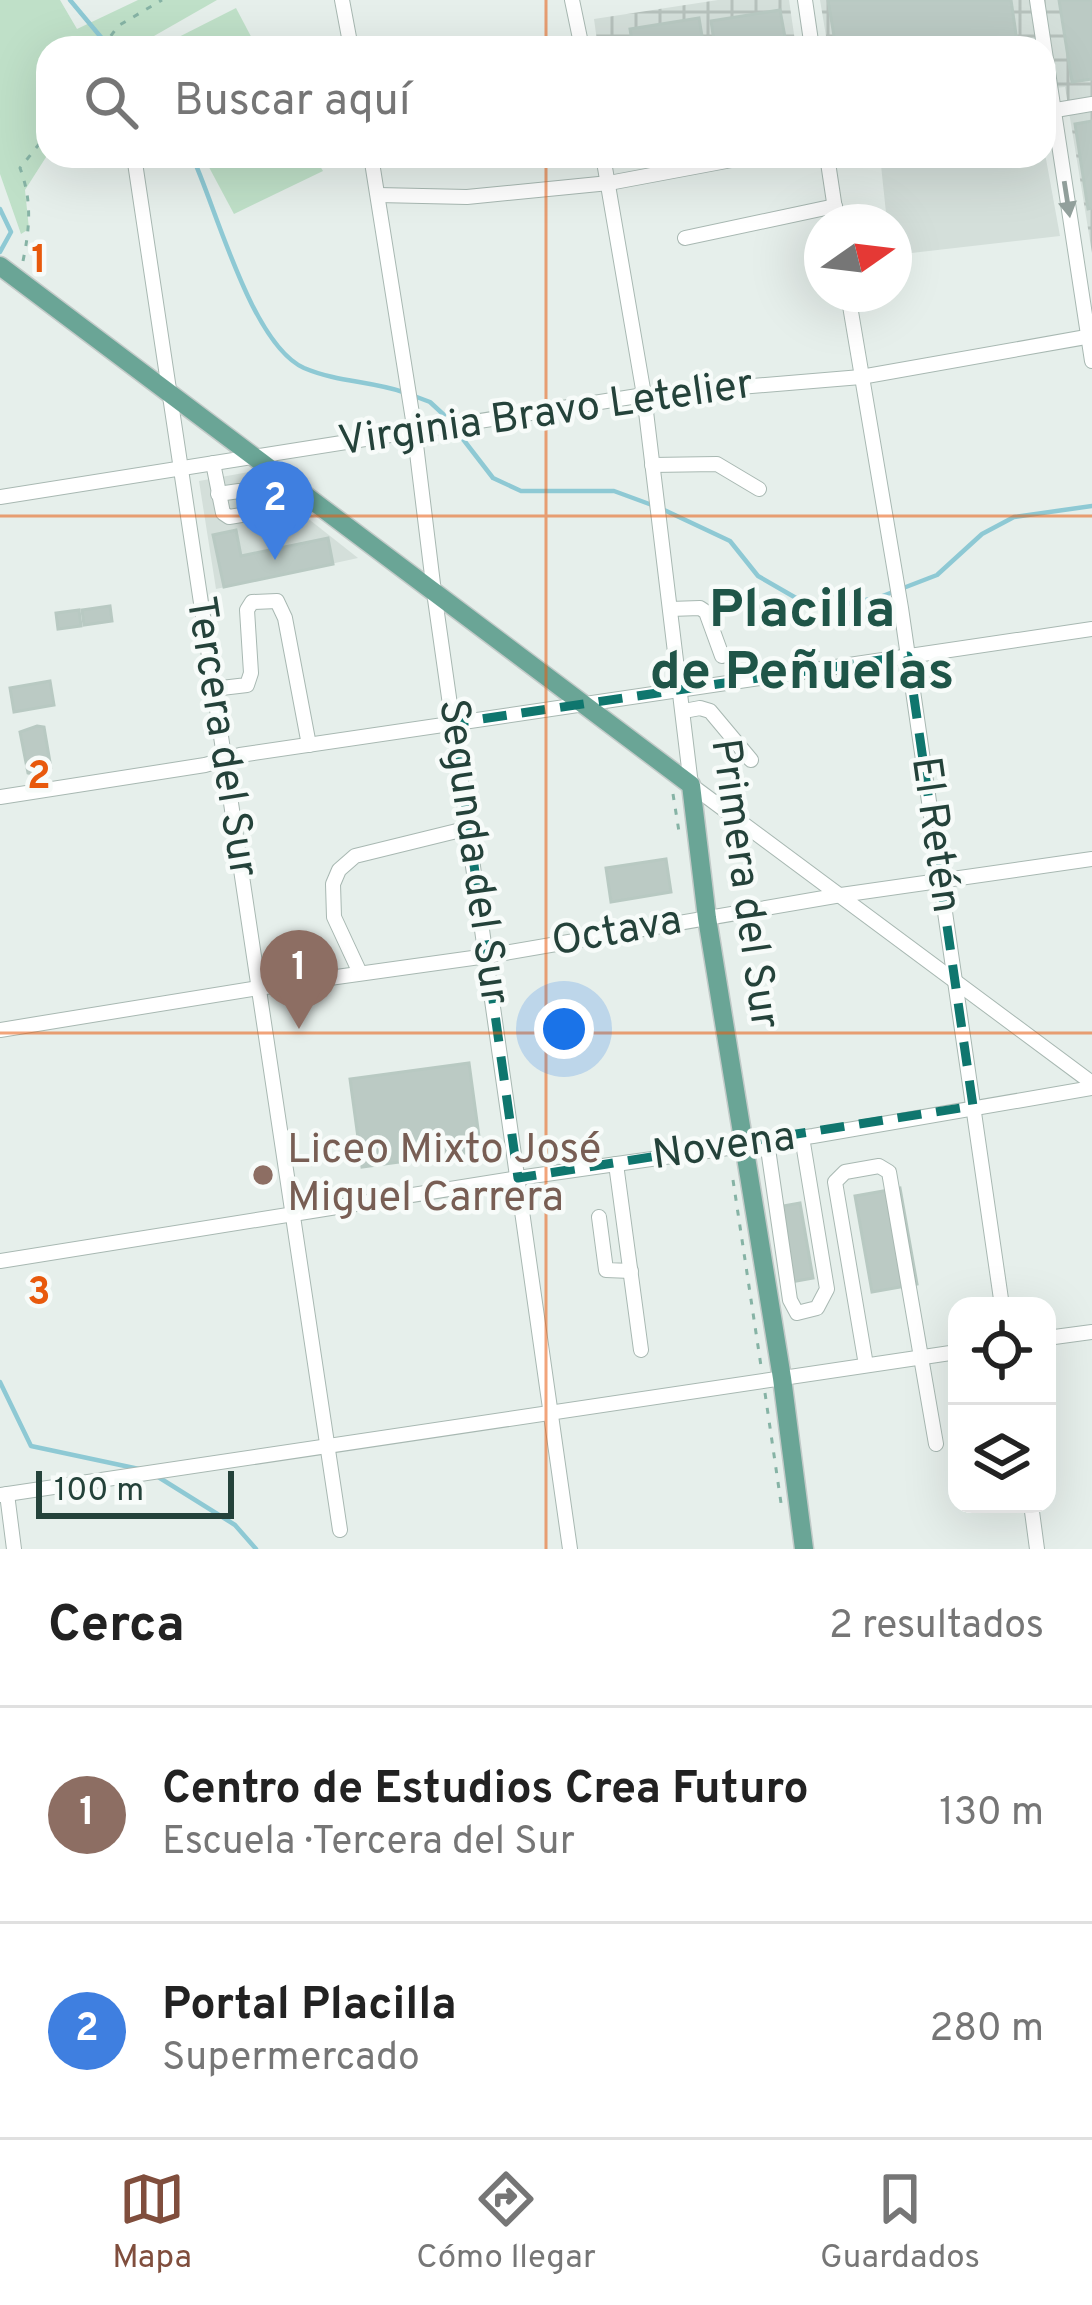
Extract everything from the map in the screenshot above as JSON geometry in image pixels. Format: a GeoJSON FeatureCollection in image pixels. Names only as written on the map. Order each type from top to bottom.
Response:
{"type":"FeatureCollection","features":[{"type":"Feature","properties":{"kind":"main road"},"geometry":{"type":"LineString","coordinates":[[0,266],[691,785]]}},
{"type":"Feature","properties":{"kind":"main road","name":"Primera del Sur"},"geometry":{"type":"LineString","coordinates":[[691,785],[707,918],[782,1378],[804,1549]]}},
{"type":"Feature","properties":{"kind":"street"},"geometry":{"type":"LineString","coordinates":[[342,0],[349,36]]}},
{"type":"Feature","properties":{"kind":"street"},"geometry":{"type":"LineString","coordinates":[[572,0],[580,36]]}},
{"type":"Feature","properties":{"kind":"street"},"geometry":{"type":"LineString","coordinates":[[805,0],[810,36]]}},
{"type":"Feature","properties":{"kind":"street"},"geometry":{"type":"LineString","coordinates":[[1037,0],[1041,36]]}},
{"type":"Feature","properties":{"kind":"street"},"geometry":{"type":"LineString","coordinates":[[1056,110],[1092,104]]}},
{"type":"Feature","properties":{"kind":"street"},"geometry":{"type":"LineString","coordinates":[[1056,149],[1092,361]]}},
{"type":"Feature","properties":{"kind":"street","name":"Tercera del Sur"},"geometry":{"type":"LineString","coordinates":[[136,168],[340,1530]]}},
{"type":"Feature","properties":{"kind":"street","name":"Segunda del Sur"},"geometry":{"type":"LineString","coordinates":[[373,168],[414,425],[569,1549]]}},
{"type":"Feature","properties":{"kind":"street","name":"Primera del Sur"},"geometry":{"type":"LineString","coordinates":[[606,168],[644,395],[691,785]]}},
{"type":"Feature","properties":{"kind":"street"},"geometry":{"type":"LineString","coordinates":[[378,195],[466,197],[609,182],[687,168]]}},
{"type":"Feature","properties":{"kind":"street"},"geometry":{"type":"LineString","coordinates":[[829,168],[835,204]]}},
{"type":"Feature","properties":{"kind":"street"},"geometry":{"type":"LineString","coordinates":[[685,238],[804,213]]}},
{"type":"Feature","properties":{"kind":"street","name":"El Retén"},"geometry":{"type":"LineString","coordinates":[[851,312],[901,608],[1001,1297]]}},
{"type":"Feature","properties":{"kind":"street","name":"Virginia Bravo Letelier"},"geometry":{"type":"LineString","coordinates":[[0,497],[254,457],[414,425],[644,395],[861,377],[1090,336]]}},
{"type":"Feature","properties":{"kind":"street"},"geometry":{"type":"LineString","coordinates":[[213,464],[223,513],[229,517],[276,507],[292,485]]}},
{"type":"Feature","properties":{"kind":"street"},"geometry":{"type":"LineString","coordinates":[[652,465],[717,464],[759,489]]}},
{"type":"Feature","properties":{"kind":"street"},"geometry":{"type":"LineString","coordinates":[[218,494],[239,491],[262,511]]}},
{"type":"Feature","properties":{"kind":"street"},"geometry":{"type":"LineString","coordinates":[[213,689],[247,685],[251,673],[247,610],[260,600],[277,601],[285,618],[309,745]]}},
{"type":"Feature","properties":{"kind":"street"},"geometry":{"type":"LineString","coordinates":[[670,609],[706,612],[722,656]]}},
{"type":"Feature","properties":{"kind":"street"},"geometry":{"type":"LineString","coordinates":[[0,797],[581,703],[1092,629]]}},
{"type":"Feature","properties":{"kind":"street"},"geometry":{"type":"LineString","coordinates":[[684,711],[710,711],[751,760]]}},
{"type":"Feature","properties":{"kind":"street"},"geometry":{"type":"LineString","coordinates":[[691,785],[1092,1086]]}},
{"type":"Feature","properties":{"kind":"street"},"geometry":{"type":"LineString","coordinates":[[360,974],[334,917],[333,884],[339,870],[355,856],[469,828]]}},
{"type":"Feature","properties":{"kind":"street","name":"Octava"},"geometry":{"type":"LineString","coordinates":[[0,1030],[1092,859]]}},
{"type":"Feature","properties":{"kind":"street","name":"Novena"},"geometry":{"type":"LineString","coordinates":[[0,1261],[802,1137],[1092,1086]]}},
{"type":"Feature","properties":{"kind":"street"},"geometry":{"type":"LineString","coordinates":[[766,1142],[790,1300],[797,1313],[806,1313],[818,1308],[827,1289],[802,1137]]}},
{"type":"Feature","properties":{"kind":"street"},"geometry":{"type":"LineString","coordinates":[[616,1164],[641,1350]]}},
{"type":"Feature","properties":{"kind":"street"},"geometry":{"type":"LineString","coordinates":[[866,1365],[835,1182],[845,1172],[879,1166],[889,1172],[936,1444]]}},
{"type":"Feature","properties":{"kind":"street"},"geometry":{"type":"LineString","coordinates":[[598,1217],[606,1270],[631,1271]]}},
{"type":"Feature","properties":{"kind":"street"},"geometry":{"type":"LineString","coordinates":[[1056,1337],[1092,1332]]}},
{"type":"Feature","properties":{"kind":"street"},"geometry":{"type":"LineString","coordinates":[[14,1549],[3,1495],[948,1353]]}},
{"type":"Feature","properties":{"kind":"street"},"geometry":{"type":"LineString","coordinates":[[1031,1513],[1037,1549]]}},
{"type":"Feature","properties":{"kind":"path"},"geometry":{"type":"LineString","coordinates":[[111,36],[118,26],[162,0]]}},
{"type":"Feature","properties":{"kind":"path"},"geometry":{"type":"LineString","coordinates":[[20,280],[29,229],[29,192],[20,168],[36,148]]}},
{"type":"Feature","properties":{"kind":"highlighted area"},"geometry":{"type":"Polygon","coordinates":[[[908,656],[973,1106],[518,1178],[454,723],[908,656]]]}},
{"type":"Feature","properties":{"kind":"shaded area"},"geometry":{"type":"Polygon","coordinates":[[[718,0],[789,0],[794,36],[596,36],[594,19],[718,0]]]}},
{"type":"Feature","properties":{"kind":"shaded area"},"geometry":{"type":"Polygon","coordinates":[[[820,0],[1092,0],[1092,253],[1065,87],[1056,88],[1056,36],[826,36],[820,0]]]}},
{"type":"Feature","properties":{"kind":"shaded area"},"geometry":{"type":"Polygon","coordinates":[[[881,168],[1048,168],[1060,236],[912,253],[912,204],[885,204],[881,168]]]}},
{"type":"Feature","properties":{"kind":"shaded area"},"geometry":{"type":"Polygon","coordinates":[[[249,472],[358,558],[216,589],[199,481],[249,472]]]}},
{"type":"Feature","properties":{"kind":"green space"},"geometry":{"type":"Polygon","coordinates":[[[0,0],[60,0],[77,29],[138,0],[217,0],[154,36],[36,36],[39,168],[25,190],[29,229],[21,234],[0,174],[0,0]]]}},
{"type":"Feature","properties":{"kind":"green space"},"geometry":{"type":"Polygon","coordinates":[[[236,8],[251,36],[181,36],[236,8]]]}},
{"type":"Feature","properties":{"kind":"green space"},"geometry":{"type":"Polygon","coordinates":[[[209,168],[323,171],[234,214],[209,168]]]}},
{"type":"Feature","properties":{"kind":"building"},"geometry":{"type":"Polygon","coordinates":[[[828,0],[1011,0],[1016,36],[834,36],[828,0]]]}},
{"type":"Feature","properties":{"kind":"building"},"geometry":{"type":"Polygon","coordinates":[[[1059,0],[1092,0],[1092,79],[1072,82],[1059,0]]]}},
{"type":"Feature","properties":{"kind":"building"},"geometry":{"type":"Polygon","coordinates":[[[780,10],[785,36],[713,36],[711,21],[780,10]]]}},
{"type":"Feature","properties":{"kind":"building"},"geometry":{"type":"Polygon","coordinates":[[[699,18],[702,36],[631,36],[630,29],[699,18]]]}},
{"type":"Feature","properties":{"kind":"building"},"geometry":{"type":"Polygon","coordinates":[[[1092,121],[1092,208],[1088,209],[1075,124],[1092,121]]]}},
{"type":"Feature","properties":{"kind":"building"},"geometry":{"type":"Polygon","coordinates":[[[236,530],[241,556],[328,538],[333,564],[224,587],[213,535],[236,530]]]}},
{"type":"Feature","properties":{"kind":"building"},"geometry":{"type":"Polygon","coordinates":[[[110,606],[112,621],[84,625],[82,610],[110,606]]]}},
{"type":"Feature","properties":{"kind":"building"},"geometry":{"type":"Polygon","coordinates":[[[79,610],[81,626],[58,629],[56,613],[79,610]]]}},
{"type":"Feature","properties":{"kind":"building"},"geometry":{"type":"Polygon","coordinates":[[[50,681],[54,705],[14,712],[10,688],[50,681]]]}},
{"type":"Feature","properties":{"kind":"building"},"geometry":{"type":"Polygon","coordinates":[[[44,727],[51,768],[33,774],[28,773],[20,732],[44,727]]]}},
{"type":"Feature","properties":{"kind":"building"},"geometry":{"type":"Polygon","coordinates":[[[666,859],[671,892],[611,902],[606,868],[666,859]]]}},
{"type":"Feature","properties":{"kind":"building"},"geometry":{"type":"Polygon","coordinates":[[[469,1063],[481,1151],[362,1167],[350,1079],[469,1063]]]}},
{"type":"Feature","properties":{"kind":"building"},"geometry":{"type":"Polygon","coordinates":[[[900,1188],[917,1284],[872,1292],[855,1196],[900,1188]]]}},
{"type":"Feature","properties":{"kind":"building"},"geometry":{"type":"Polygon","coordinates":[[[800,1203],[813,1278],[791,1282],[778,1207],[800,1203]]]}},
{"type":"Feature","properties":{"kind":"waterway"},"geometry":{"type":"LineString","coordinates":[[70,0],[100,36]]}},
{"type":"Feature","properties":{"kind":"waterway"},"geometry":{"type":"LineString","coordinates":[[197,168],[252,304],[285,354],[316,373],[403,392]]}},
{"type":"Feature","properties":{"kind":"waterway"},"geometry":{"type":"LineString","coordinates":[[0,209],[11,232],[0,252]]}},
{"type":"Feature","properties":{"kind":"waterway"},"geometry":{"type":"LineString","coordinates":[[414,396],[444,415]]}},
{"type":"Feature","properties":{"kind":"waterway"},"geometry":{"type":"LineString","coordinates":[[459,434],[493,478],[521,491],[614,491],[652,505]]}},
{"type":"Feature","properties":{"kind":"waterway"},"geometry":{"type":"LineString","coordinates":[[662,509],[730,541],[758,576],[803,602],[846,604],[880,597],[937,575],[982,534],[1014,517],[1092,506]]}},
{"type":"Feature","properties":{"kind":"waterway"},"geometry":{"type":"LineString","coordinates":[[0,1382],[31,1446],[139,1469]]}},
{"type":"Feature","properties":{"kind":"waterway"},"geometry":{"type":"LineString","coordinates":[[155,1475],[235,1525],[256,1549]]}},
{"type":"Feature","properties":{"kind":"place","name":"Portal Placilla"},"geometry":{"type":"Point","coordinates":[275,560]}},
{"type":"Feature","properties":{"kind":"place","name":"Centro de Estudios Crea Futuro"},"geometry":{"type":"Point","coordinates":[299,1029]}},
{"type":"Feature","properties":{"kind":"place","name":"Liceo Mixto José Miguel Carrera"},"geometry":{"type":"Point","coordinates":[263,1175]}},
{"type":"Feature","properties":{"kind":"district","name":"Placilla de Peñuelas"},"geometry":{"type":"Point","coordinates":[802,643]}}]}
